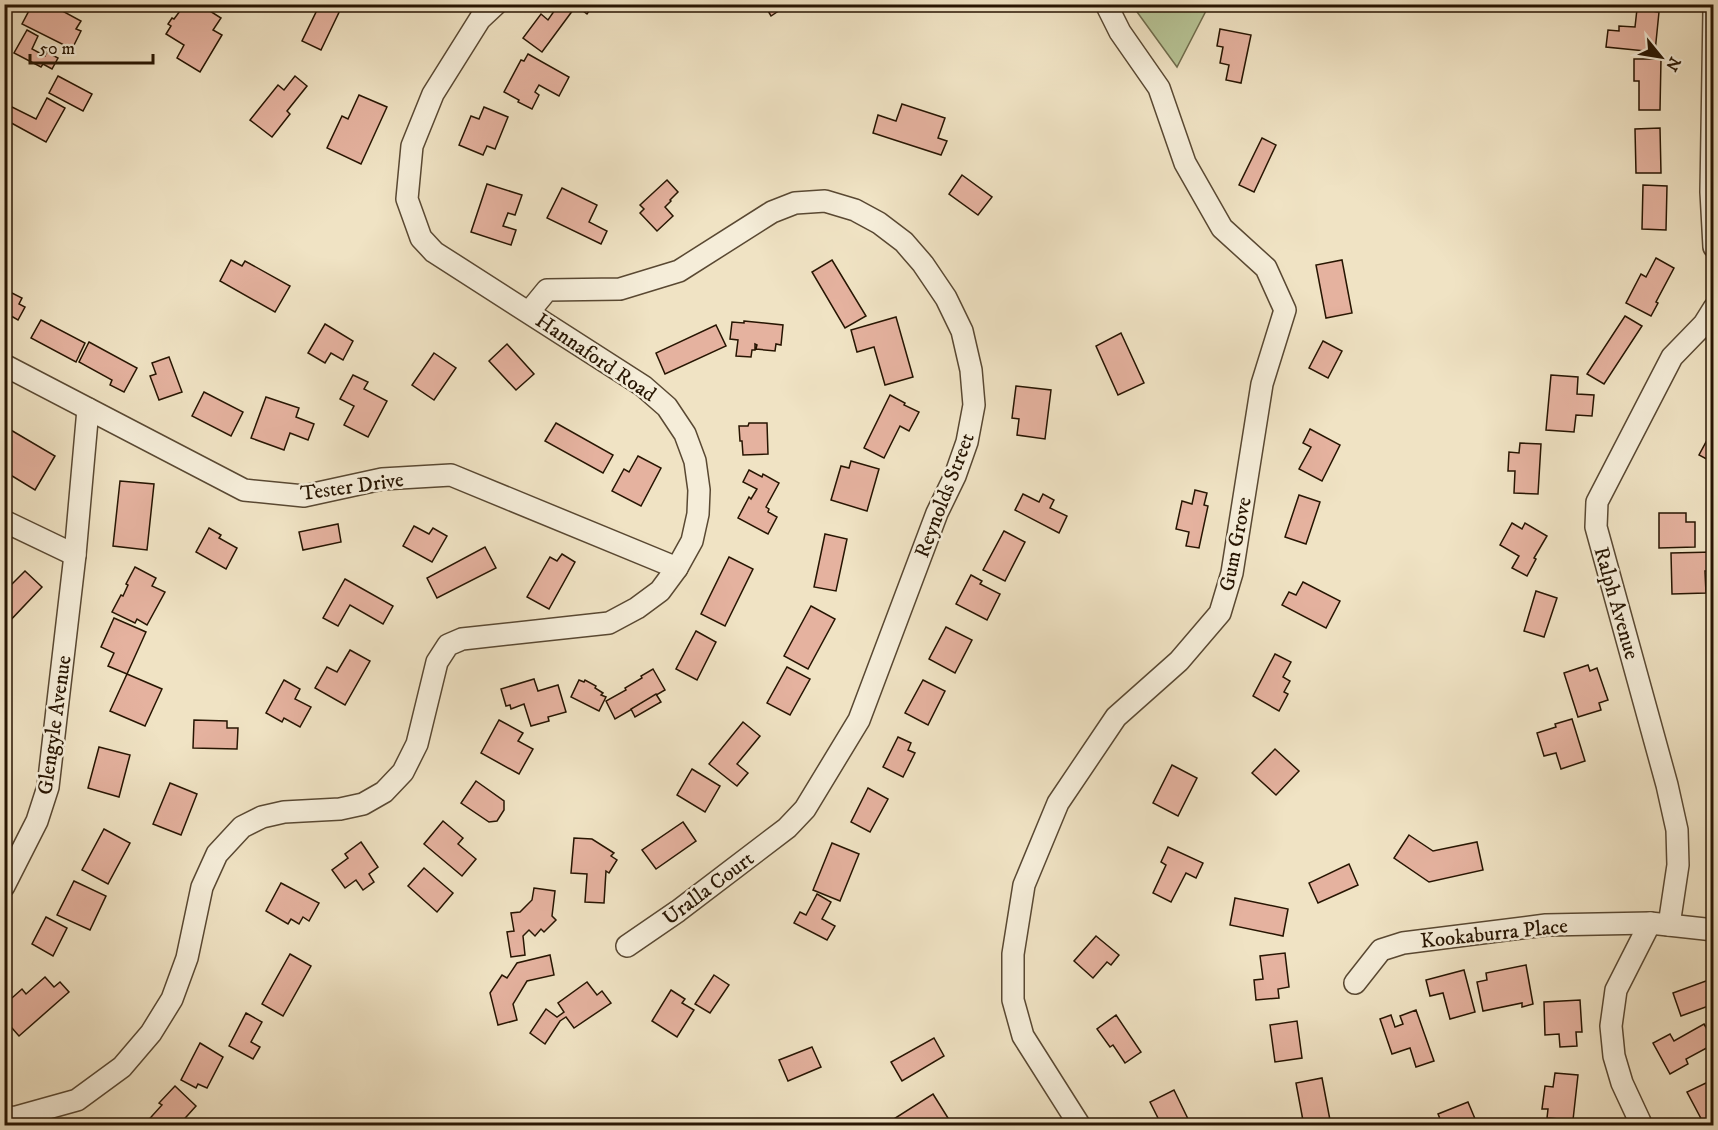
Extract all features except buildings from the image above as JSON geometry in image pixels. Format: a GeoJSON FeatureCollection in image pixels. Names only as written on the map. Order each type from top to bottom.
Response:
{"type":"FeatureCollection","features":[{"type":"Feature","properties":{"kind":"street","name":"Hannaford Road"},"geometry":{"type":"LineString","coordinates":[[4,1118],[16,1118],[77,1101],[122,1067],[151,1033],[172,999],[187,958],[202,887],[217,854],[242,827],[262,817],[284,812],[340,809],[363,804],[384,792],[403,772],[417,744],[437,662],[448,645],[462,639],[609,623],[637,608],[660,591],[692,541],[699,514],[699,490],[695,461],[685,434],[667,407],[644,386],[434,252],[421,238],[407,199],[412,146],[433,94],[480,20],[496,4]]}},
{"type":"Feature","properties":{"kind":"street","name":"Gum Grove"},"geometry":{"type":"LineString","coordinates":[[1080,1125],[1023,1036],[1013,1000],[1013,954],[1024,885],[1058,803],[1116,717],[1179,661],[1220,613],[1232,573],[1262,384],[1285,310],[1266,268],[1222,228],[1185,163],[1160,88],[1120,32],[1106,4]]}},
{"type":"Feature","properties":{"kind":"street"},"geometry":{"type":"LineString","coordinates":[[1713,10],[1711,192],[1713,247]]}},
{"type":"Feature","properties":{"kind":"street","name":"Reynolds Street"},"geometry":{"type":"LineString","coordinates":[[529,312],[547,290],[620,289],[679,271],[772,212],[795,203],[825,201],[855,210],[879,223],[904,242],[923,264],[950,306],[962,331],[971,370],[974,405],[967,442],[955,476],[937,513],[865,708],[805,809],[787,828]]}},
{"type":"Feature","properties":{"kind":"street","name":"Ralph Avenue"},"geometry":{"type":"LineString","coordinates":[[1642,1125],[1622,1083],[1614,1056],[1611,1026],[1616,990],[1659,924],[1678,865],[1677,830],[1664,774],[1596,527],[1597,502],[1672,357],[1704,324],[1713,308]]}},
{"type":"Feature","properties":{"kind":"street","name":"Tester Drive"},"geometry":{"type":"LineString","coordinates":[[4,365],[244,490],[304,496],[382,479],[451,475],[676,568]]}},
{"type":"Feature","properties":{"kind":"street","name":"Glengyle Avenue"},"geometry":{"type":"LineString","coordinates":[[4,886],[37,821],[48,787],[75,555],[88,409]]}},
{"type":"Feature","properties":{"kind":"street"},"geometry":{"type":"LineString","coordinates":[[4,521],[75,555]]}},
{"type":"Feature","properties":{"kind":"street","name":"Uralla Court"},"geometry":{"type":"LineString","coordinates":[[627,946],[678,911],[787,828]]}},
{"type":"Feature","properties":{"kind":"street","name":"Kookaburra Place"},"geometry":{"type":"LineString","coordinates":[[1355,983],[1381,950],[1403,943],[1546,925],[1659,924],[1713,930]]}},
{"type":"Feature","properties":{"kind":"green space"},"geometry":{"type":"Polygon","coordinates":[[[1132,5],[1209,5],[1177,67],[1132,5]]]}}]}
